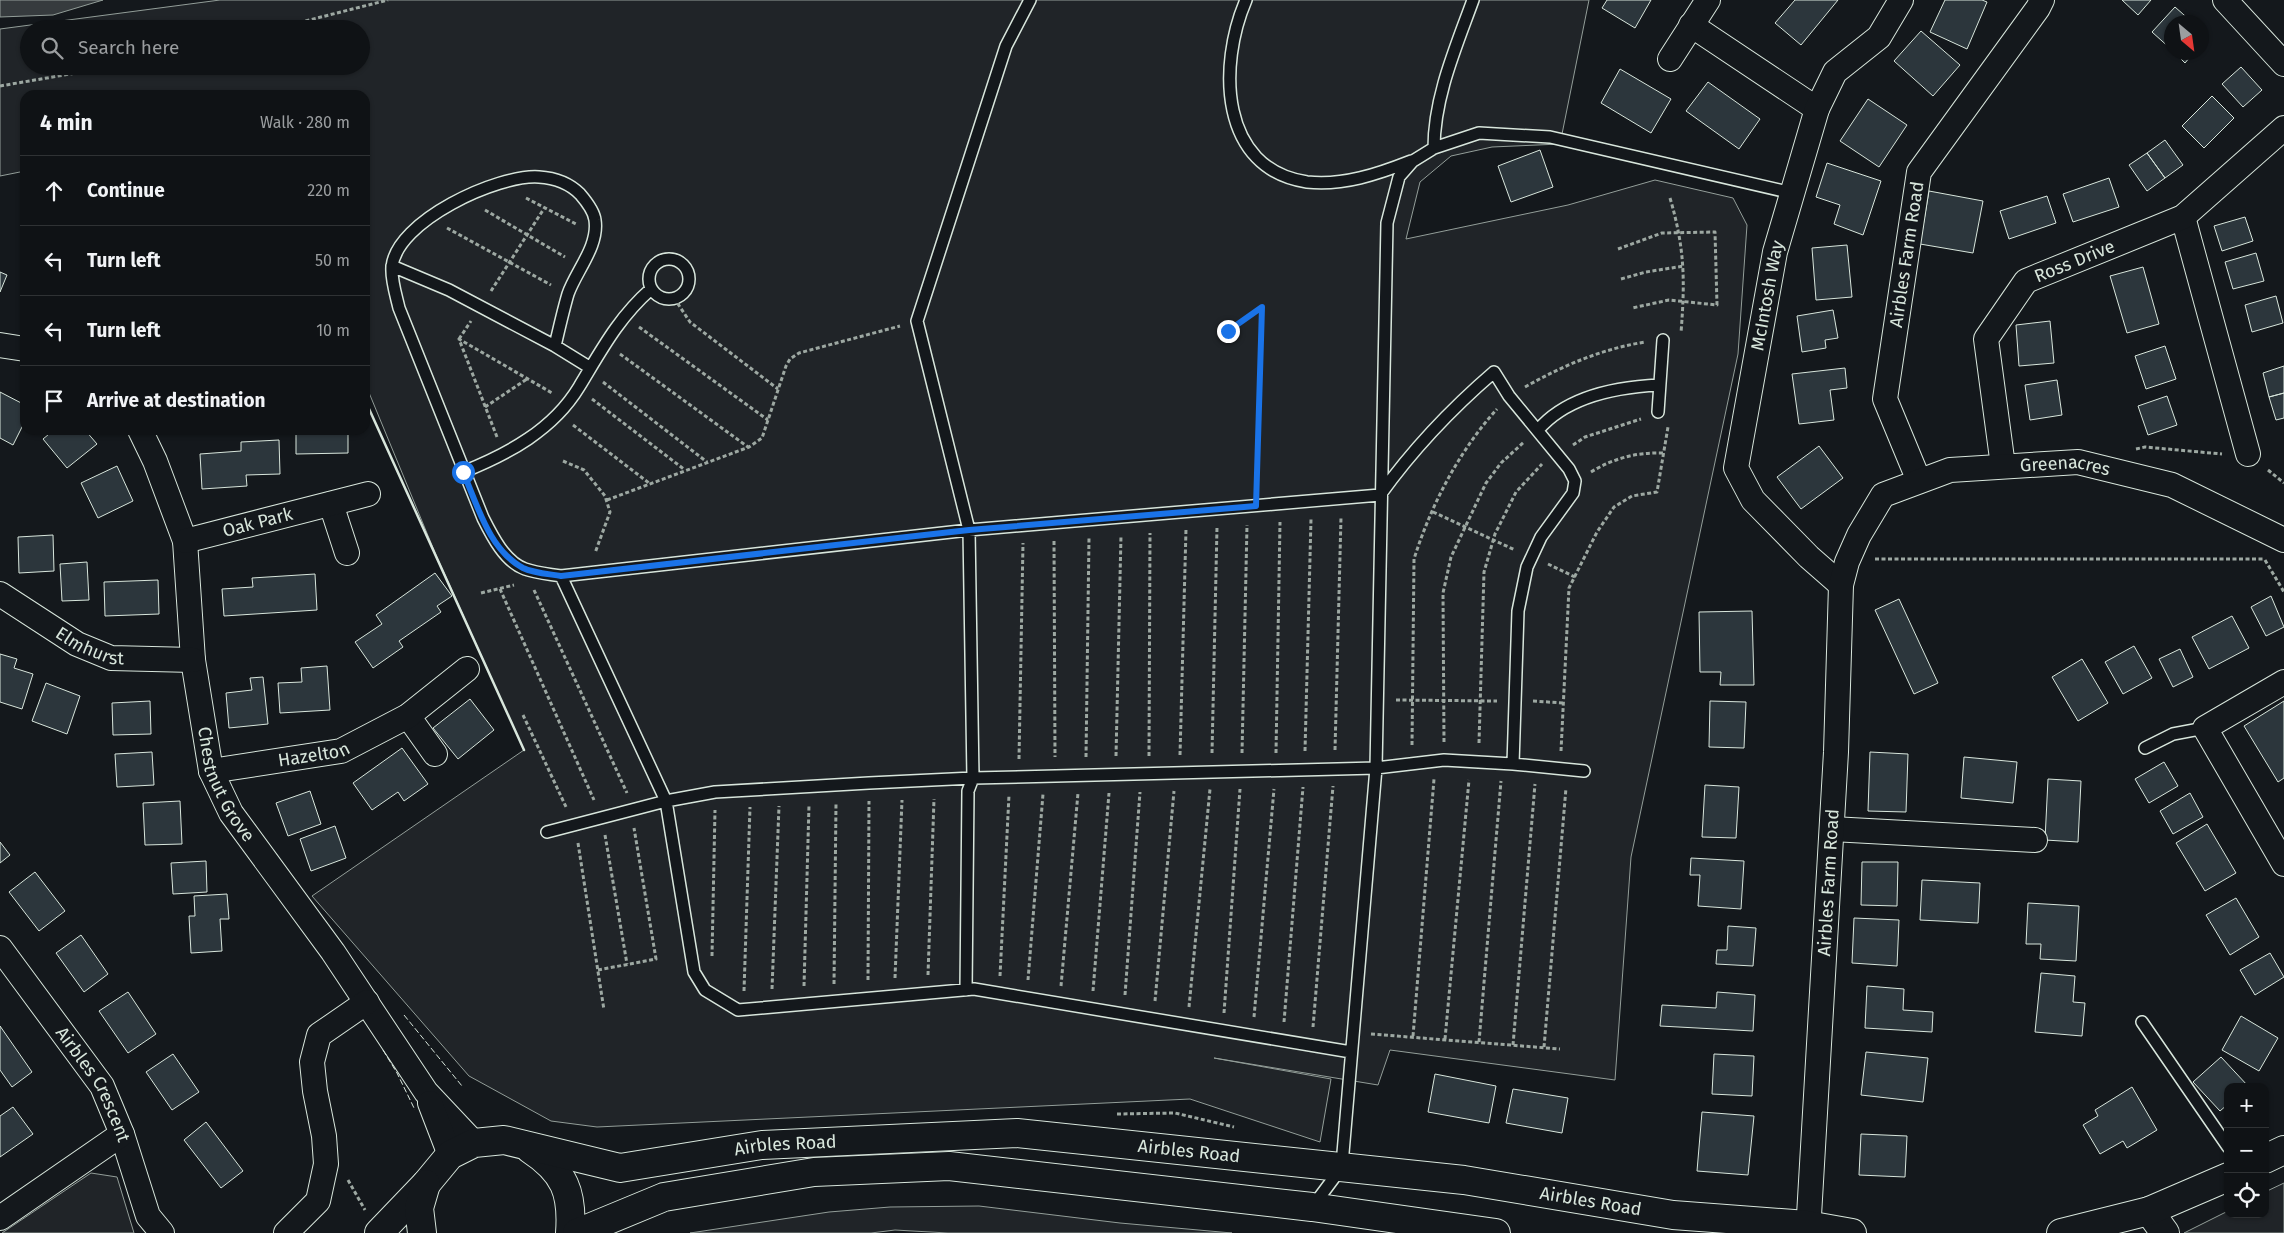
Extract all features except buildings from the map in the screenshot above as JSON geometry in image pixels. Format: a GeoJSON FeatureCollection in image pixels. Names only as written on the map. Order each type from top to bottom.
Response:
{"type":"FeatureCollection","features":[{"type":"Feature","properties":{"kind":"main road","name":"Airbles Road"},"geometry":{"type":"LineString","coordinates":[[373,1223],[426,1184],[450,1155],[474,1143],[504,1140],[620,1168],[762,1145],[1017,1133],[1464,1180],[1673,1215],[1852,1233]]}},
{"type":"Feature","properties":{"kind":"main road","name":"Airbles Road"},"geometry":{"type":"LineString","coordinates":[[525,1146],[547,1160],[565,1184],[572,1210],[570,1233]]}},
{"type":"Feature","properties":{"kind":"main road"},"geometry":{"type":"LineString","coordinates":[[2269,1158],[2284,1150]]}},
{"type":"Feature","properties":{"kind":"main road","name":"Airbles Road"},"geometry":{"type":"LineString","coordinates":[[577,1233],[664,1197],[814,1172],[949,1166],[1312,1207],[1496,1233]]}},
{"type":"Feature","properties":{"kind":"main road"},"geometry":{"type":"LineString","coordinates":[[2061,1233],[2149,1211],[2224,1179]]}},
{"type":"Feature","properties":{"kind":"main road","name":"Airbles Road"},"geometry":{"type":"LineString","coordinates":[[422,1233],[419,1208],[426,1184]]}},
{"type":"Feature","properties":{"kind":"main road"},"geometry":{"type":"LineString","coordinates":[[2149,1211],[2165,1233]]}},
{"type":"Feature","properties":{"kind":"street"},"geometry":{"type":"LineString","coordinates":[[1670,59],[1708,0]]}},
{"type":"Feature","properties":{"kind":"street","name":"McIntosh Way"},"geometry":{"type":"LineString","coordinates":[[1841,585],[1808,557],[1753,500],[1736,468],[1775,252],[1817,109],[1835,72],[1879,37],[1902,0]]}},
{"type":"Feature","properties":{"kind":"street","name":"Airbles Farm Road"},"geometry":{"type":"LineString","coordinates":[[1919,481],[1885,399],[1919,172],[2042,0]]}},
{"type":"Feature","properties":{"kind":"street"},"geometry":{"type":"LineString","coordinates":[[2225,0],[2284,64]]}},
{"type":"Feature","properties":{"kind":"street"},"geometry":{"type":"LineString","coordinates":[[1691,25],[1817,109]]}},
{"type":"Feature","properties":{"kind":"street","name":"Ross Drive"},"geometry":{"type":"LineString","coordinates":[[2002,466],[1986,339],[2026,281],[2183,217],[2284,128]]}},
{"type":"Feature","properties":{"kind":"street"},"geometry":{"type":"LineString","coordinates":[[2183,217],[2248,454]]}},
{"type":"Feature","properties":{"kind":"street"},"geometry":{"type":"LineString","coordinates":[[0,345],[20,348]]}},
{"type":"Feature","properties":{"kind":"street","name":"Chestnut Grove"},"geometry":{"type":"LineString","coordinates":[[143,435],[156,461],[185,541],[193,660],[211,771],[231,813],[367,1002],[426,1092],[474,1143]]}},
{"type":"Feature","properties":{"kind":"street","name":"Greenacres"},"geometry":{"type":"LineString","coordinates":[[1859,535],[1883,495],[1950,470],[2078,462],[2172,485],[2279,549]]}},
{"type":"Feature","properties":{"kind":"street","name":"Oak Park"},"geometry":{"type":"LineString","coordinates":[[185,541],[368,494]]}},
{"type":"Feature","properties":{"kind":"street"},"geometry":{"type":"LineString","coordinates":[[331,504],[347,553]]}},
{"type":"Feature","properties":{"kind":"street","name":"Airbles Farm Road"},"geometry":{"type":"LineString","coordinates":[[1808,1229],[1832,828],[1841,585],[1847,562],[1859,535]]}},
{"type":"Feature","properties":{"kind":"street","name":"Elmhurst"},"geometry":{"type":"LineString","coordinates":[[0,594],[77,644],[111,658],[193,660]]}},
{"type":"Feature","properties":{"kind":"street","name":"Hazelton"},"geometry":{"type":"LineString","coordinates":[[211,771],[342,751],[408,716],[468,669]]}},
{"type":"Feature","properties":{"kind":"street"},"geometry":{"type":"LineString","coordinates":[[2284,682],[2205,728],[2284,864]]}},
{"type":"Feature","properties":{"kind":"street"},"geometry":{"type":"LineString","coordinates":[[408,716],[435,754]]}},
{"type":"Feature","properties":{"kind":"street"},"geometry":{"type":"LineString","coordinates":[[1832,828],[2035,840]]}},
{"type":"Feature","properties":{"kind":"street","name":"Airbles Crescent"},"geometry":{"type":"LineString","coordinates":[[0,948],[102,1086],[122,1134],[148,1216],[162,1233]]}},
{"type":"Feature","properties":{"kind":"street"},"geometry":{"type":"LineString","coordinates":[[286,1233],[318,1201],[326,1164],[324,1136],[314,1091],[312,1062],[319,1036],[367,1002]]}},
{"type":"Feature","properties":{"kind":"street","name":"Chestnut Grove"},"geometry":{"type":"LineString","coordinates":[[426,1092],[450,1155]]}},
{"type":"Feature","properties":{"kind":"street"},"geometry":{"type":"LineString","coordinates":[[0,1218],[122,1134]]}},
{"type":"Feature","properties":{"kind":"lane"},"geometry":{"type":"LineString","coordinates":[[966,990],[968,792],[973,778],[969,530],[916,321],[1006,46],[1030,0]]}},
{"type":"Feature","properties":{"kind":"lane"},"geometry":{"type":"LineString","coordinates":[[1246,0],[1231,54],[1228,73],[1231,103],[1247,148],[1263,165],[1282,175],[1308,182],[1339,182],[1377,174],[1413,161],[1434,148],[1479,133],[1550,137],[1792,193]]}},
{"type":"Feature","properties":{"kind":"lane"},"geometry":{"type":"LineString","coordinates":[[1434,148],[1438,116],[1449,66],[1474,0]]}},
{"type":"Feature","properties":{"kind":"lane"},"geometry":{"type":"LineString","coordinates":[[1312,1207],[1342,1167],[1376,768],[1380,495],[1387,223],[1399,177],[1413,161]]}},
{"type":"Feature","properties":{"kind":"lane"},"geometry":{"type":"LineString","coordinates":[[555,346],[568,294],[592,245],[596,220],[586,201],[572,186],[555,179],[538,176],[512,180],[480,189],[429,217],[409,233],[392,266],[393,283],[399,308],[483,518],[506,554],[524,568],[561,576],[969,530],[1380,495],[1402,465],[1451,409],[1494,372],[1509,396],[1569,469],[1575,481],[1573,493],[1541,537],[1527,567],[1518,611],[1516,701],[1508,763]]}},
{"type":"Feature","properties":{"kind":"lane"},"geometry":{"type":"LineString","coordinates":[[675,259],[686,267],[689,279],[685,291],[674,298],[661,298],[651,289],[649,276],[651,269],[661,260],[675,259]]}},
{"type":"Feature","properties":{"kind":"lane"},"geometry":{"type":"LineString","coordinates":[[392,266],[449,290],[555,346],[588,369]]}},
{"type":"Feature","properties":{"kind":"lane"},"geometry":{"type":"LineString","coordinates":[[463,472],[504,454],[540,431],[559,414],[624,317],[636,302],[651,289]]}},
{"type":"Feature","properties":{"kind":"lane"},"geometry":{"type":"LineString","coordinates":[[1658,412],[1663,340]]}},
{"type":"Feature","properties":{"kind":"lane"},"geometry":{"type":"LineString","coordinates":[[1538,430],[1547,419],[1587,398],[1613,389],[1659,385]]}},
{"type":"Feature","properties":{"kind":"lane"},"geometry":{"type":"LineString","coordinates":[[561,576],[666,801],[694,972],[704,990],[738,1010],[966,990],[1026,998],[1351,1052]]}},
{"type":"Feature","properties":{"kind":"lane"},"geometry":{"type":"LineString","coordinates":[[2145,748],[2173,734],[2205,728]]}},
{"type":"Feature","properties":{"kind":"lane"},"geometry":{"type":"LineString","coordinates":[[547,832],[666,801],[715,792],[751,789],[973,778],[1376,768],[1440,761],[1508,763],[1584,771]]}},
{"type":"Feature","properties":{"kind":"lane"},"geometry":{"type":"LineString","coordinates":[[2142,1022],[2224,1140]]}},
{"type":"Feature","properties":{"kind":"path"},"geometry":{"type":"LineString","coordinates":[[309,20],[388,0]]}},
{"type":"Feature","properties":{"kind":"path"},"geometry":{"type":"LineString","coordinates":[[0,86],[64,75]]}},
{"type":"Feature","properties":{"kind":"path"},"geometry":{"type":"LineString","coordinates":[[512,180],[523,196],[578,225],[595,224]]}},
{"type":"Feature","properties":{"kind":"path"},"geometry":{"type":"LineString","coordinates":[[465,198],[581,266]]}},
{"type":"Feature","properties":{"kind":"path"},"geometry":{"type":"LineString","coordinates":[[1412,763],[1414,559],[1422,536],[1460,457],[1480,428],[1509,396],[1561,367],[1616,347],[1680,339],[1684,266],[1670,198]]}},
{"type":"Feature","properties":{"kind":"path"},"geometry":{"type":"LineString","coordinates":[[459,340],[545,207]]}},
{"type":"Feature","properties":{"kind":"path"},"geometry":{"type":"LineString","coordinates":[[429,217],[568,294]]}},
{"type":"Feature","properties":{"kind":"path"},"geometry":{"type":"LineString","coordinates":[[1618,249],[1662,233],[1715,232],[1717,305],[1669,300],[1632,308]]}},
{"type":"Feature","properties":{"kind":"path"},"geometry":{"type":"LineString","coordinates":[[1621,279],[1646,272],[1684,266]]}},
{"type":"Feature","properties":{"kind":"path"},"geometry":{"type":"LineString","coordinates":[[674,298],[690,322],[778,389]]}},
{"type":"Feature","properties":{"kind":"path"},"geometry":{"type":"LineString","coordinates":[[1228,331],[1262,307],[1256,506]]}},
{"type":"Feature","properties":{"kind":"path"},"geometry":{"type":"LineString","coordinates":[[624,317],[768,420]]}},
{"type":"Feature","properties":{"kind":"path"},"geometry":{"type":"LineString","coordinates":[[607,500],[749,447],[762,438],[790,359],[799,353],[916,321]]}},
{"type":"Feature","properties":{"kind":"path"},"geometry":{"type":"LineString","coordinates":[[459,340],[567,402]]}},
{"type":"Feature","properties":{"kind":"path"},"geometry":{"type":"LineString","coordinates":[[459,340],[504,454]]}},
{"type":"Feature","properties":{"kind":"path"},"geometry":{"type":"LineString","coordinates":[[605,343],[749,447]]}},
{"type":"Feature","properties":{"kind":"path"},"geometry":{"type":"LineString","coordinates":[[588,369],[707,462]]}},
{"type":"Feature","properties":{"kind":"path"},"geometry":{"type":"LineString","coordinates":[[485,407],[528,379]]}},
{"type":"Feature","properties":{"kind":"path"},"geometry":{"type":"LineString","coordinates":[[578,388],[685,470]]}},
{"type":"Feature","properties":{"kind":"path"},"geometry":{"type":"LineString","coordinates":[[1445,1039],[1474,761],[1479,700],[1484,572],[1493,540],[1516,492],[1537,467],[1585,437],[1652,416],[1658,412],[1670,418],[1658,492],[1632,496],[1614,507],[1597,532],[1569,588],[1563,702],[1564,770],[1544,1047]]}},
{"type":"Feature","properties":{"kind":"path"},"geometry":{"type":"LineString","coordinates":[[559,414],[649,484]]}},
{"type":"Feature","properties":{"kind":"path"},"geometry":{"type":"LineString","coordinates":[[1413,1036],[1445,700],[1443,593],[1451,557],[1464,526],[1486,483],[1502,463],[1538,430]]}},
{"type":"Feature","properties":{"kind":"path"},"geometry":{"type":"LineString","coordinates":[[2127,451],[2145,447],[2203,454],[2248,454],[2284,483]]}},
{"type":"Feature","properties":{"kind":"path"},"geometry":{"type":"LineString","coordinates":[[1575,481],[1604,464],[1632,454],[1664,453]]}},
{"type":"Feature","properties":{"kind":"path"},"geometry":{"type":"LineString","coordinates":[[563,461],[584,470],[607,500],[610,512],[606,528],[588,572]]}},
{"type":"Feature","properties":{"kind":"path"},"geometry":{"type":"LineString","coordinates":[[1433,512],[1575,577]]}},
{"type":"Feature","properties":{"kind":"path"},"geometry":{"type":"LineString","coordinates":[[1124,1014],[1145,774],[1150,515]]}},
{"type":"Feature","properties":{"kind":"path"},"geometry":{"type":"LineString","coordinates":[[1091,1009],[1113,774],[1121,517]]}},
{"type":"Feature","properties":{"kind":"path"},"geometry":{"type":"LineString","coordinates":[[1060,1004],[1082,775],[1089,520]]}},
{"type":"Feature","properties":{"kind":"path"},"geometry":{"type":"LineString","coordinates":[[1026,998],[1050,776],[1054,522]]}},
{"type":"Feature","properties":{"kind":"path"},"geometry":{"type":"LineString","coordinates":[[999,994],[1014,777],[1023,525]]}},
{"type":"Feature","properties":{"kind":"path"},"geometry":{"type":"LineString","coordinates":[[1847,562],[1877,559],[2265,559],[2279,549]]}},
{"type":"Feature","properties":{"kind":"path"},"geometry":{"type":"LineString","coordinates":[[2265,559],[2284,592]]}},
{"type":"Feature","properties":{"kind":"path"},"geometry":{"type":"LineString","coordinates":[[481,594],[530,580],[542,572]]}},
{"type":"Feature","properties":{"kind":"path"},"geometry":{"type":"LineString","coordinates":[[530,580],[633,810],[656,958],[598,970]]}},
{"type":"Feature","properties":{"kind":"path"},"geometry":{"type":"LineString","coordinates":[[500,589],[602,818],[627,964]]}},
{"type":"Feature","properties":{"kind":"path"},"geometry":{"type":"LineString","coordinates":[[1377,699],[1563,702]]}},
{"type":"Feature","properties":{"kind":"path"},"geometry":{"type":"LineString","coordinates":[[523,715],[575,824],[604,1010]]}},
{"type":"Feature","properties":{"kind":"path"},"geometry":{"type":"LineString","coordinates":[[1480,1042],[1508,763]]}},
{"type":"Feature","properties":{"kind":"path"},"geometry":{"type":"LineString","coordinates":[[1512,1045],[1536,766]]}},
{"type":"Feature","properties":{"kind":"path"},"geometry":{"type":"LineString","coordinates":[[927,994],[935,780]]}},
{"type":"Feature","properties":{"kind":"path"},"geometry":{"type":"LineString","coordinates":[[894,996],[903,782]]}},
{"type":"Feature","properties":{"kind":"path"},"geometry":{"type":"LineString","coordinates":[[868,999],[869,783]]}},
{"type":"Feature","properties":{"kind":"path"},"geometry":{"type":"LineString","coordinates":[[834,1002],[836,785]]}},
{"type":"Feature","properties":{"kind":"path"},"geometry":{"type":"LineString","coordinates":[[804,1004],[810,786]]}},
{"type":"Feature","properties":{"kind":"path"},"geometry":{"type":"LineString","coordinates":[[771,1007],[780,788]]}},
{"type":"Feature","properties":{"kind":"path"},"geometry":{"type":"LineString","coordinates":[[744,1010],[751,789]]}},
{"type":"Feature","properties":{"kind":"path"},"geometry":{"type":"LineString","coordinates":[[712,994],[715,792]]}},
{"type":"Feature","properties":{"kind":"path"},"geometry":{"type":"LineString","coordinates":[[1353,1033],[1413,1036],[1560,1049]]}},
{"type":"Feature","properties":{"kind":"path"},"geometry":{"type":"LineString","coordinates":[[326,1164],[346,1176],[373,1223]]}},
{"type":"Feature","properties":{"kind":"shaded area"},"geometry":{"type":"Polygon","coordinates":[[[0,0],[103,0],[53,15],[0,17],[0,0]]]}},
{"type":"Feature","properties":{"kind":"shaded area"},"geometry":{"type":"Polygon","coordinates":[[[220,0],[1589,0],[1560,144],[1492,147],[1451,156],[1420,182],[1406,239],[1568,205],[1655,180],[1733,198],[1747,225],[1738,354],[1631,857],[1615,1080],[1390,1050],[1378,1085],[1214,1058],[1331,1079],[1320,1142],[1190,1099],[597,1127],[551,1121],[469,1076],[312,896],[524,750],[436,555],[370,395],[370,90],[20,90],[20,172],[0,176],[0,29],[20,26],[20,75],[370,75],[370,20],[68,20],[220,0]]]}},
{"type":"Feature","properties":{"kind":"shaded area"},"geometry":{"type":"Polygon","coordinates":[[[91,1173],[117,1177],[134,1233],[2,1233],[91,1173]]]}},
{"type":"Feature","properties":{"kind":"shaded area"},"geometry":{"type":"Polygon","coordinates":[[[2284,1183],[2284,1233],[2184,1233],[2224,1213],[2224,1218],[2269,1218],[2269,1190],[2284,1183]]]}},
{"type":"Feature","properties":{"kind":"shaded area"},"geometry":{"type":"Polygon","coordinates":[[[979,1206],[1120,1223],[1232,1233],[948,1233],[895,1230],[871,1233],[690,1233],[829,1212],[890,1207],[979,1206]]]}},
{"type":"Feature","properties":{"kind":"fence"},"geometry":{"type":"LineString","coordinates":[[404,1015],[462,1086]]}},
{"type":"Feature","properties":{"kind":"fence"},"geometry":{"type":"LineString","coordinates":[[383,1050],[397,1073],[415,1110]]}},
{"type":"Feature","properties":{"kind":"wall"},"geometry":{"type":"LineString","coordinates":[[370,411],[524,750]]}},
{"type":"Feature","properties":{"kind":"route"},"geometry":{"type":"LineString","coordinates":[[463,472],[492,537],[506,554],[524,568],[561,576],[969,530],[1256,506],[1262,307],[1228,331]]}}]}
